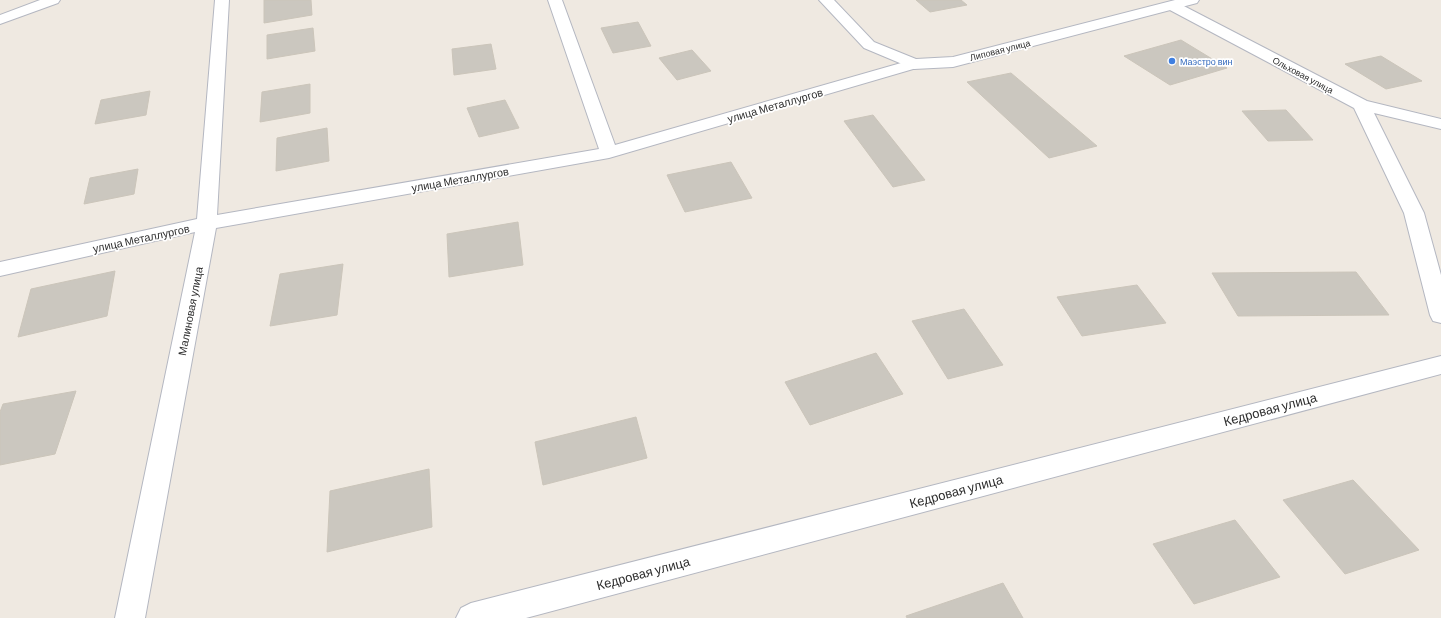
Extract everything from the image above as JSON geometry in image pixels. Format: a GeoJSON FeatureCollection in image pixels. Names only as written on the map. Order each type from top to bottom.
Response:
{"type":"FeatureCollection","features":[{"type":"Feature","properties":{"kind":"street"},"geometry":{"type":"LineString","coordinates":[[0,20],[53,0]]}},
{"type":"Feature","properties":{"kind":"street","name":"Малиновая улица"},"geometry":{"type":"LineString","coordinates":[[130,618],[207,223],[222,0]]}},
{"type":"Feature","properties":{"kind":"street"},"geometry":{"type":"LineString","coordinates":[[555,0],[609,153]]}},
{"type":"Feature","properties":{"kind":"street","name":"Липовая улица"},"geometry":{"type":"LineString","coordinates":[[826,0],[869,44],[914,64],[953,62],[1192,0]]}},
{"type":"Feature","properties":{"kind":"street","name":"Ольховая улица"},"geometry":{"type":"LineString","coordinates":[[1173,6],[1361,105],[1441,124]]}},
{"type":"Feature","properties":{"kind":"street","name":"улица Металлургов"},"geometry":{"type":"LineString","coordinates":[[0,269],[207,223],[609,153],[914,64]]}},
{"type":"Feature","properties":{"kind":"street"},"geometry":{"type":"LineString","coordinates":[[1361,105],[1414,214],[1441,315]]}},
{"type":"Feature","properties":{"kind":"street","name":"Кедровая улица"},"geometry":{"type":"LineString","coordinates":[[472,618],[1441,365]]}},
{"type":"Feature","properties":{"kind":"building"},"geometry":{"type":"Polygon","coordinates":[[[264,0],[311,0],[312,15],[264,23],[264,0]]]}},
{"type":"Feature","properties":{"kind":"building"},"geometry":{"type":"Polygon","coordinates":[[[916,0],[961,0],[967,5],[930,12],[916,0]]]}},
{"type":"Feature","properties":{"kind":"building"},"geometry":{"type":"Polygon","coordinates":[[[638,22],[651,46],[613,53],[601,28],[638,22]]]}},
{"type":"Feature","properties":{"kind":"building"},"geometry":{"type":"Polygon","coordinates":[[[313,28],[315,51],[267,59],[267,35],[313,28]]]}},
{"type":"Feature","properties":{"kind":"building"},"geometry":{"type":"Polygon","coordinates":[[[1181,40],[1227,68],[1170,85],[1124,56],[1181,40]]]}},
{"type":"Feature","properties":{"kind":"building"},"geometry":{"type":"Polygon","coordinates":[[[491,44],[496,69],[454,75],[452,49],[491,44]]]}},
{"type":"Feature","properties":{"kind":"building"},"geometry":{"type":"Polygon","coordinates":[[[692,50],[711,71],[677,80],[659,58],[692,50]]]}},
{"type":"Feature","properties":{"kind":"building"},"geometry":{"type":"Polygon","coordinates":[[[1381,56],[1422,81],[1386,89],[1345,64],[1381,56]]]}},
{"type":"Feature","properties":{"kind":"building"},"geometry":{"type":"Polygon","coordinates":[[[1011,73],[1097,146],[1049,158],[967,82],[1011,73]]]}},
{"type":"Feature","properties":{"kind":"building"},"geometry":{"type":"Polygon","coordinates":[[[310,84],[310,113],[260,122],[262,92],[310,84]]]}},
{"type":"Feature","properties":{"kind":"building"},"geometry":{"type":"Polygon","coordinates":[[[150,91],[146,115],[95,124],[101,100],[150,91]]]}},
{"type":"Feature","properties":{"kind":"building"},"geometry":{"type":"Polygon","coordinates":[[[505,100],[519,128],[479,137],[467,108],[505,100]]]}},
{"type":"Feature","properties":{"kind":"building"},"geometry":{"type":"Polygon","coordinates":[[[1286,110],[1313,140],[1268,141],[1242,111],[1286,110]]]}},
{"type":"Feature","properties":{"kind":"building"},"geometry":{"type":"Polygon","coordinates":[[[873,115],[925,180],[893,187],[844,121],[873,115]]]}},
{"type":"Feature","properties":{"kind":"building"},"geometry":{"type":"Polygon","coordinates":[[[327,128],[329,161],[276,171],[277,138],[327,128]]]}},
{"type":"Feature","properties":{"kind":"building"},"geometry":{"type":"Polygon","coordinates":[[[731,162],[752,198],[685,212],[667,175],[731,162]]]}},
{"type":"Feature","properties":{"kind":"building"},"geometry":{"type":"Polygon","coordinates":[[[138,169],[134,194],[84,204],[90,178],[138,169]]]}},
{"type":"Feature","properties":{"kind":"building"},"geometry":{"type":"Polygon","coordinates":[[[518,222],[523,265],[449,277],[447,234],[518,222]]]}},
{"type":"Feature","properties":{"kind":"building"},"geometry":{"type":"Polygon","coordinates":[[[343,264],[337,315],[270,326],[280,274],[343,264]]]}},
{"type":"Feature","properties":{"kind":"building"},"geometry":{"type":"Polygon","coordinates":[[[115,271],[107,316],[18,337],[31,289],[115,271]]]}},
{"type":"Feature","properties":{"kind":"building"},"geometry":{"type":"Polygon","coordinates":[[[1356,272],[1389,315],[1238,316],[1212,273],[1356,272]]]}},
{"type":"Feature","properties":{"kind":"building"},"geometry":{"type":"Polygon","coordinates":[[[1137,285],[1166,323],[1082,336],[1057,297],[1137,285]]]}},
{"type":"Feature","properties":{"kind":"building"},"geometry":{"type":"Polygon","coordinates":[[[964,309],[1003,365],[948,379],[912,321],[964,309]]]}},
{"type":"Feature","properties":{"kind":"building"},"geometry":{"type":"Polygon","coordinates":[[[876,353],[903,394],[810,425],[785,382],[876,353]]]}},
{"type":"Feature","properties":{"kind":"building"},"geometry":{"type":"Polygon","coordinates":[[[76,391],[55,454],[0,465],[0,412],[3,404],[76,391]]]}},
{"type":"Feature","properties":{"kind":"building"},"geometry":{"type":"Polygon","coordinates":[[[636,417],[647,458],[543,485],[535,442],[636,417]]]}},
{"type":"Feature","properties":{"kind":"building"},"geometry":{"type":"Polygon","coordinates":[[[429,469],[432,527],[327,552],[330,491],[429,469]]]}},
{"type":"Feature","properties":{"kind":"building"},"geometry":{"type":"Polygon","coordinates":[[[1353,480],[1419,550],[1345,574],[1283,500],[1353,480]]]}},
{"type":"Feature","properties":{"kind":"building"},"geometry":{"type":"Polygon","coordinates":[[[1235,520],[1280,577],[1194,604],[1153,544],[1235,520]]]}},
{"type":"Feature","properties":{"kind":"building"},"geometry":{"type":"Polygon","coordinates":[[[1003,583],[1023,618],[907,618],[906,616],[1003,583]]]}},
{"type":"Feature","properties":{"kind":"place","name":"Маэстро вин"},"geometry":{"type":"Point","coordinates":[1172,61]}}]}
